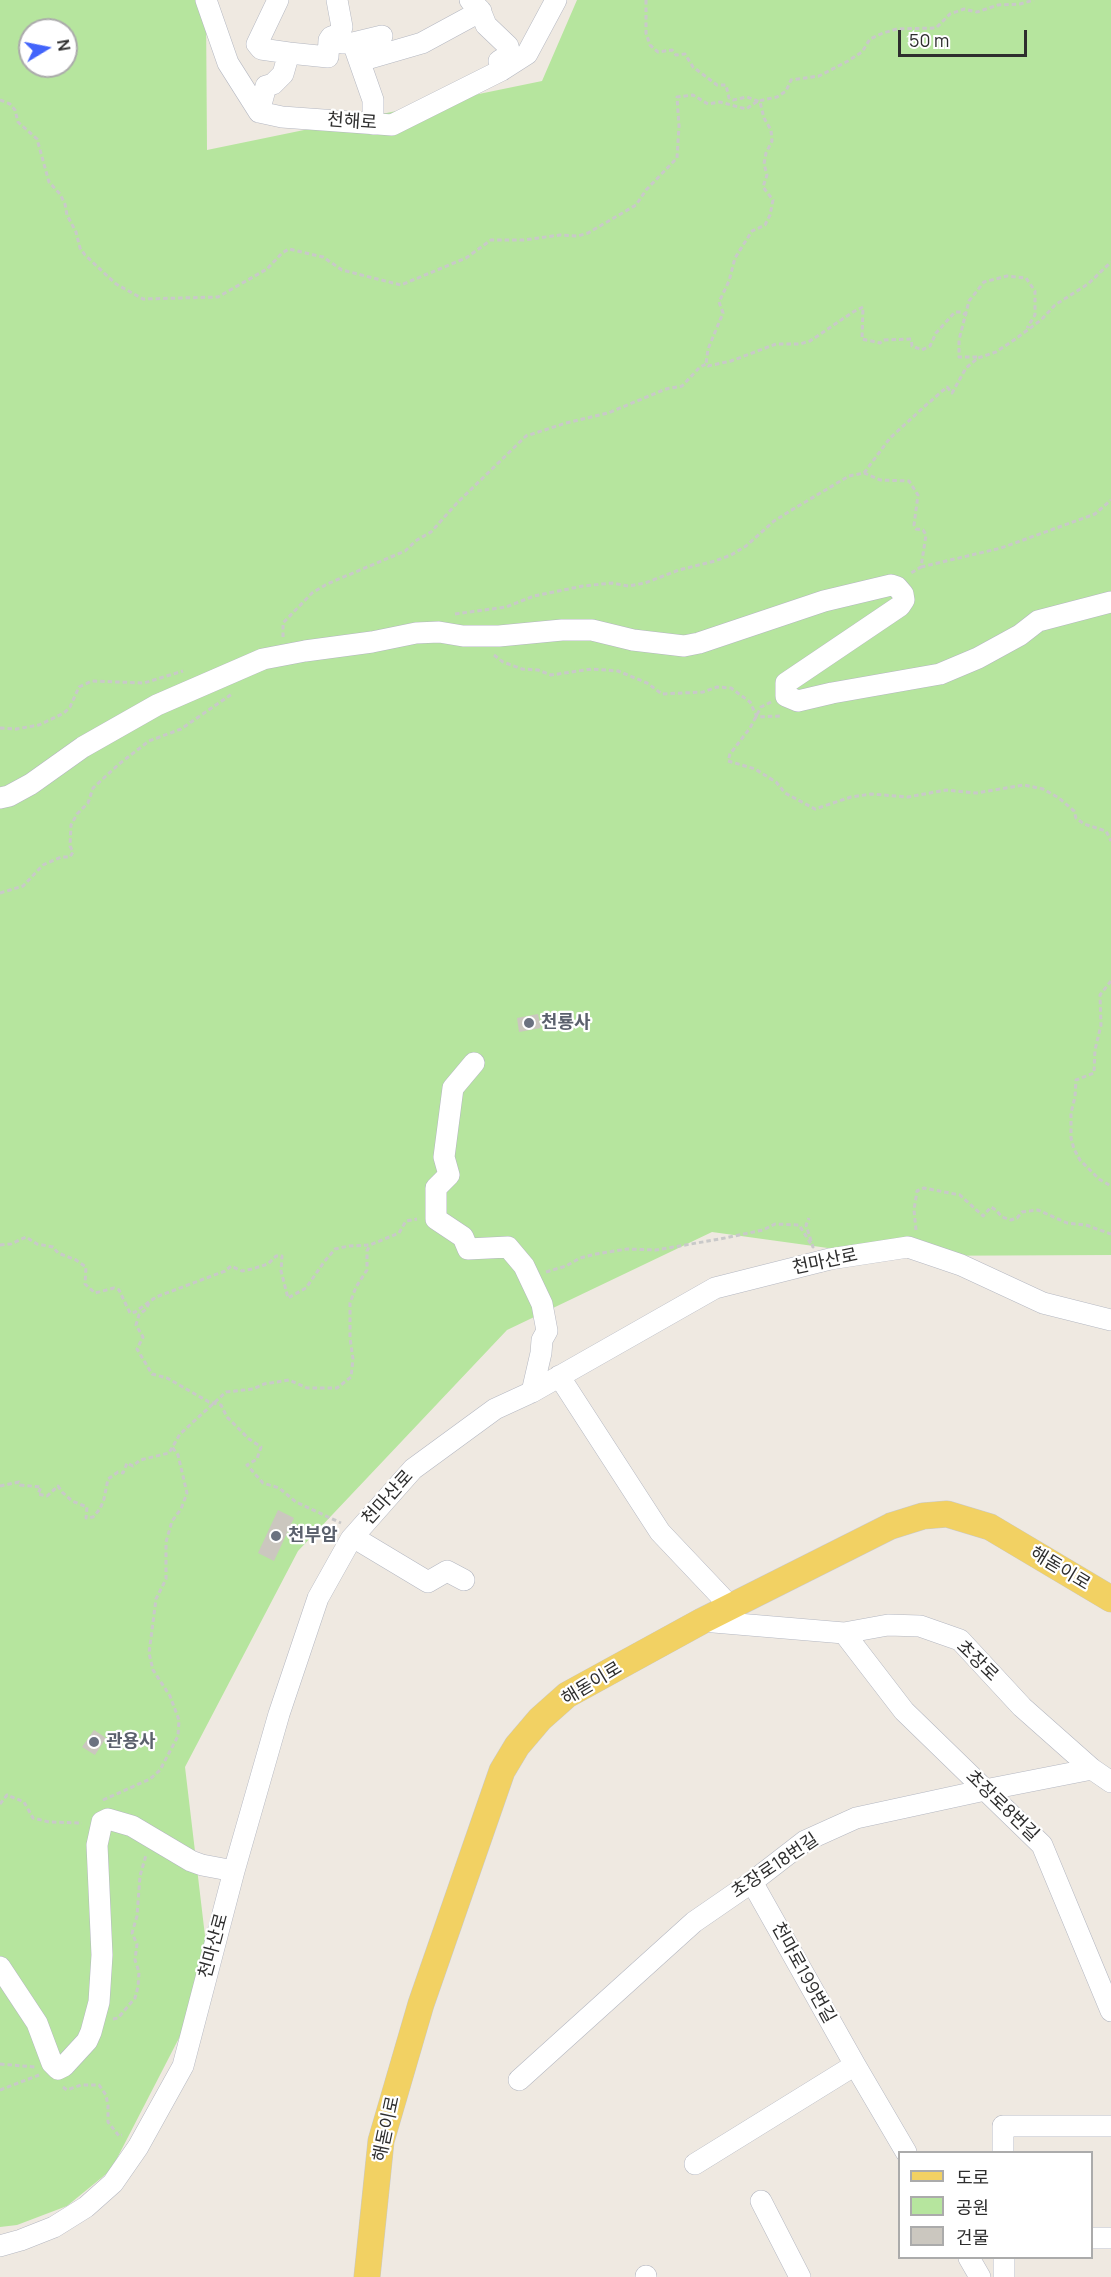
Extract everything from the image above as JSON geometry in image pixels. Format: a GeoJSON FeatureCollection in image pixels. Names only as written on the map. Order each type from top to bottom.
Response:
{"type":"FeatureCollection","features":[{"type":"Feature","properties":{"kind":"main road","name":"해돋이로"},"geometry":{"type":"LineString","coordinates":[[367,2277],[381,2141],[421,2004],[502,1771],[517,1746],[540,1719],[567,1695],[702,1621],[891,1526],[923,1516],[947,1515],[990,1527],[1111,1599]]}},
{"type":"Feature","properties":{"kind":"street"},"geometry":{"type":"LineString","coordinates":[[206,0],[228,63],[259,112]]}},
{"type":"Feature","properties":{"kind":"street"},"geometry":{"type":"LineString","coordinates":[[278,0],[257,45],[261,49],[328,57],[329,40],[332,37],[351,46],[422,43],[476,6],[486,24],[508,46],[510,54],[498,61],[502,70]]}},
{"type":"Feature","properties":{"kind":"street"},"geometry":{"type":"LineString","coordinates":[[337,0],[342,27],[373,100],[373,124]]}},
{"type":"Feature","properties":{"kind":"street","name":"천해로"},"geometry":{"type":"LineString","coordinates":[[259,112],[282,117],[392,124],[502,70],[527,54],[556,0]]}},
{"type":"Feature","properties":{"kind":"street"},"geometry":{"type":"LineString","coordinates":[[351,46],[382,36]]}},
{"type":"Feature","properties":{"kind":"street"},"geometry":{"type":"LineString","coordinates":[[259,112],[266,86],[273,84],[283,74],[289,52]]}},
{"type":"Feature","properties":{"kind":"street"},"geometry":{"type":"LineString","coordinates":[[0,798],[9,796],[31,784],[83,747],[157,705],[263,659],[426,632],[463,636],[499,636],[562,630],[592,630],[633,640],[684,646],[824,601],[891,585],[897,587],[903,594],[904,600],[900,606],[786,683],[786,696],[798,701],[940,674],[978,658],[1020,635],[1038,621],[1111,602]]}},
{"type":"Feature","properties":{"kind":"street"},"geometry":{"type":"LineString","coordinates":[[474,1063],[453,1088],[444,1157],[449,1174],[436,1188],[436,1219],[463,1237],[468,1249],[508,1247],[524,1266],[542,1304],[547,1331],[542,1340],[532,1392]]}},
{"type":"Feature","properties":{"kind":"street","name":"천마산로"},"geometry":{"type":"LineString","coordinates":[[0,2246],[54,2227],[86,2207],[113,2183],[138,2147],[183,2066],[234,1871],[279,1714],[318,1598],[356,1533],[413,1469],[495,1409],[532,1392],[716,1288],[830,1258],[908,1246],[961,1265],[1043,1303],[1111,1320]]}},
{"type":"Feature","properties":{"kind":"street"},"geometry":{"type":"LineString","coordinates":[[559,1376],[660,1532],[731,1607]]}},
{"type":"Feature","properties":{"kind":"street"},"geometry":{"type":"LineString","coordinates":[[356,1533],[428,1582],[447,1570],[464,1581]]}},
{"type":"Feature","properties":{"kind":"street","name":"초장로"},"geometry":{"type":"LineString","coordinates":[[702,1621],[844,1633],[888,1625],[920,1626],[960,1640],[1022,1707],[1092,1769],[1111,1782]]}},
{"type":"Feature","properties":{"kind":"street","name":"초장로8번길"},"geometry":{"type":"LineString","coordinates":[[844,1633],[904,1711],[1042,1845],[1111,2011]]}},
{"type":"Feature","properties":{"kind":"street","name":"초장로18번길"},"geometry":{"type":"LineString","coordinates":[[519,2080],[694,1922],[752,1882],[805,1841],[856,1818],[1092,1769]]}},
{"type":"Feature","properties":{"kind":"street"},"geometry":{"type":"LineString","coordinates":[[0,1967],[37,2023],[52,2063],[58,2069],[81,2050],[94,2024],[99,2002],[102,1954],[97,1845],[102,1822],[108,1820],[132,1826],[202,1865],[234,1871]]}},
{"type":"Feature","properties":{"kind":"street","name":"천마로199번길"},"geometry":{"type":"LineString","coordinates":[[752,1882],[905,2151]]}},
{"type":"Feature","properties":{"kind":"street"},"geometry":{"type":"LineString","coordinates":[[695,2164],[726,2142],[855,2065]]}},
{"type":"Feature","properties":{"kind":"street"},"geometry":{"type":"LineString","coordinates":[[1003,2151],[1003,2126],[1111,2126]]}},
{"type":"Feature","properties":{"kind":"street"},"geometry":{"type":"LineString","coordinates":[[761,2200],[800,2277]]}},
{"type":"Feature","properties":{"kind":"street"},"geometry":{"type":"LineString","coordinates":[[1093,2238],[1111,2238]]}},
{"type":"Feature","properties":{"kind":"street"},"geometry":{"type":"LineString","coordinates":[[970,2259],[980,2277]]}},
{"type":"Feature","properties":{"kind":"street"},"geometry":{"type":"LineString","coordinates":[[1004,2259],[1004,2277]]}},
{"type":"Feature","properties":{"kind":"path"},"geometry":{"type":"LineString","coordinates":[[646,0],[646,33],[650,45],[658,52],[672,50],[676,55],[685,54],[693,67],[717,85],[726,85],[729,98],[733,100],[747,97],[758,101]]}},
{"type":"Feature","properties":{"kind":"path"},"geometry":{"type":"LineString","coordinates":[[0,100],[10,104],[15,110],[18,122],[37,139],[49,182],[60,194],[65,204],[67,215],[85,255],[116,284],[143,299],[218,297],[267,269],[289,249],[323,257],[342,270],[401,285],[466,258],[492,240],[524,240],[560,235],[578,236],[588,233],[636,205],[646,190],[677,158],[680,126],[677,98],[693,95],[708,104],[720,102],[746,109],[758,101],[777,97],[786,91],[791,80],[819,76],[848,61],[862,52],[870,39],[883,33],[897,28],[936,28],[950,14],[964,9],[977,12],[998,5],[1020,4],[1034,0]]}},
{"type":"Feature","properties":{"kind":"path"},"geometry":{"type":"LineString","coordinates":[[299,654],[285,646],[283,623],[312,593],[327,584],[405,551],[417,540],[431,532],[457,503],[526,436],[608,413],[656,393],[682,386],[705,364],[708,349],[723,313],[719,302],[729,281],[735,258],[752,231],[765,225],[773,200],[763,187],[767,175],[764,164],[766,153],[772,141],[771,130],[758,101]]}},
{"type":"Feature","properties":{"kind":"path"},"geometry":{"type":"LineString","coordinates":[[864,473],[890,438],[925,406],[947,387],[952,393],[966,368],[978,358],[996,352],[1041,320],[1054,305],[1088,284],[1111,262]]}},
{"type":"Feature","properties":{"kind":"path"},"geometry":{"type":"LineString","coordinates":[[1001,348],[977,357],[959,357],[959,340],[969,301],[984,282],[1007,276],[1026,278],[1035,291],[1035,315],[1026,330]]}},
{"type":"Feature","properties":{"kind":"path"},"geometry":{"type":"LineString","coordinates":[[705,364],[708,366],[731,362],[776,344],[800,344],[810,341],[863,307],[862,339],[880,343],[884,340],[911,339],[912,346],[922,350],[930,346],[936,333],[955,312],[967,315]]}},
{"type":"Feature","properties":{"kind":"path"},"geometry":{"type":"LineString","coordinates":[[426,632],[427,626],[462,612],[506,607],[534,597],[583,586],[612,583],[628,586],[645,583],[679,570],[715,561],[746,546],[790,510],[849,476],[864,473],[880,480],[909,481],[918,495],[914,525],[927,536],[921,567]]}},
{"type":"Feature","properties":{"kind":"path"},"geometry":{"type":"LineString","coordinates":[[891,585],[921,567],[1001,548],[1095,514],[1111,500]]}},
{"type":"Feature","properties":{"kind":"path"},"geometry":{"type":"LineString","coordinates":[[488,653],[522,669],[538,670],[551,675],[591,669],[618,671],[647,683],[662,694],[703,692],[717,687],[731,688],[750,702],[757,717],[780,716]]}},
{"type":"Feature","properties":{"kind":"path"},"geometry":{"type":"LineString","coordinates":[[0,728],[16,729],[39,725],[64,713],[70,707],[79,687],[92,681],[144,684],[184,671]]}},
{"type":"Feature","properties":{"kind":"path"},"geometry":{"type":"LineString","coordinates":[[0,893],[23,886],[43,865],[61,857],[70,857],[73,852],[70,846],[71,825],[77,814],[88,803],[93,788],[119,764],[149,741],[181,729],[239,689]]}},
{"type":"Feature","properties":{"kind":"path"},"geometry":{"type":"LineString","coordinates":[[756,715],[750,728],[730,754],[728,761],[755,769],[776,783],[785,793],[815,809],[851,797],[871,794],[908,796],[946,790],[976,793],[1024,785],[1043,789],[1059,798],[1074,811],[1076,818],[1084,824],[1106,831],[1111,841]]}},
{"type":"Feature","properties":{"kind":"path"},"geometry":{"type":"LineString","coordinates":[[1111,981],[1100,995],[1101,1025],[1095,1050],[1094,1072],[1076,1080],[1071,1113],[1071,1138],[1080,1160],[1099,1179],[1111,1185]]}},
{"type":"Feature","properties":{"kind":"path"},"geometry":{"type":"LineString","coordinates":[[914,1248],[916,1240],[914,1210],[917,1191],[924,1188],[960,1195],[983,1216],[991,1207],[1002,1217],[1011,1220],[1017,1218],[1022,1212],[1038,1210],[1067,1223],[1086,1225],[1111,1234]]}},
{"type":"Feature","properties":{"kind":"path"},"geometry":{"type":"LineString","coordinates":[[0,1245],[11,1244],[26,1237],[76,1260],[86,1267],[85,1284],[95,1293],[114,1288],[119,1290],[130,1313],[156,1297],[193,1281],[225,1271],[231,1266],[242,1271],[252,1269],[267,1264],[276,1256],[282,1256],[281,1271],[288,1299],[306,1288],[335,1249],[370,1245],[399,1233],[406,1221],[421,1219],[430,1202],[436,1204]]}},
{"type":"Feature","properties":{"kind":"path"},"geometry":{"type":"LineString","coordinates":[[532,1281],[547,1271],[596,1254],[627,1249],[656,1250],[763,1230],[775,1224],[798,1225],[813,1247],[806,1225],[809,1218]]}},
{"type":"Feature","properties":{"kind":"path"},"geometry":{"type":"LineString","coordinates":[[0,1486],[19,1482],[20,1485],[41,1487],[38,1494],[47,1496],[58,1486],[72,1501],[87,1507],[86,1518],[93,1517],[100,1509],[104,1499],[108,1479],[118,1472],[123,1473],[127,1464],[133,1466],[140,1460],[169,1453],[186,1428],[226,1392],[254,1389],[289,1380],[307,1388],[337,1388],[351,1377],[353,1359],[350,1338],[350,1303],[356,1287],[368,1270],[367,1251],[370,1245]]}},
{"type":"Feature","properties":{"kind":"path"},"geometry":{"type":"LineString","coordinates":[[150,1301],[139,1315],[136,1325],[142,1337],[136,1349],[152,1374],[167,1378],[214,1404],[221,1405],[228,1417],[249,1439],[261,1447],[258,1459],[247,1465],[263,1483],[279,1488],[296,1502],[356,1533]]}},
{"type":"Feature","properties":{"kind":"path"},"geometry":{"type":"LineString","coordinates":[[100,1802],[150,1779],[160,1770],[178,1736],[179,1720],[170,1696],[153,1670],[149,1653],[156,1599],[166,1579],[166,1542],[172,1521],[181,1509],[188,1493],[178,1455],[172,1447]]}},
{"type":"Feature","properties":{"kind":"path"},"geometry":{"type":"LineString","coordinates":[[0,1804],[7,1795],[24,1802],[33,1818],[49,1822],[73,1822],[100,1826]]}},
{"type":"Feature","properties":{"kind":"path"},"geometry":{"type":"LineString","coordinates":[[94,2024],[118,2018],[135,1998],[139,1972],[135,1960],[137,1944],[132,1927],[137,1916],[140,1876],[146,1861],[147,1835]]}},
{"type":"Feature","properties":{"kind":"path"},"geometry":{"type":"LineString","coordinates":[[0,2064],[58,2069]]}},
{"type":"Feature","properties":{"kind":"path"},"geometry":{"type":"LineString","coordinates":[[0,2090],[58,2069]]}},
{"type":"Feature","properties":{"kind":"path"},"geometry":{"type":"LineString","coordinates":[[58,2069],[62,2076],[59,2085],[66,2090],[81,2085],[99,2085],[106,2095],[108,2122],[119,2136],[127,2134]]}},
{"type":"Feature","properties":{"kind":"green space"},"geometry":{"type":"Polygon","coordinates":[[[0,0],[202,0],[206,8],[207,150],[542,81],[577,0],[1111,0],[1111,1255],[886,1256],[712,1232],[507,1330],[298,1551],[185,1767],[210,1978],[111,2170],[67,2206],[17,2225],[0,2227],[0,0]]]}},
{"type":"Feature","properties":{"kind":"building","name":"천룡사"},"geometry":{"type":"Polygon","coordinates":[[[538,1014],[541,1028],[519,1032],[517,1018],[538,1014]]]}},
{"type":"Feature","properties":{"kind":"building","name":"천부암"},"geometry":{"type":"Polygon","coordinates":[[[278,1510],[294,1518],[274,1561],[258,1553],[278,1510]]]}},
{"type":"Feature","properties":{"kind":"building","name":"관용사"},"geometry":{"type":"Polygon","coordinates":[[[94,1730],[106,1738],[95,1755],[82,1747],[94,1730]]]}},
{"type":"Feature","properties":{"kind":"place","name":"천룡사"},"geometry":{"type":"Point","coordinates":[529,1023]}},
{"type":"Feature","properties":{"kind":"place","name":"천부암"},"geometry":{"type":"Point","coordinates":[276,1536]}},
{"type":"Feature","properties":{"kind":"place","name":"관용사"},"geometry":{"type":"Point","coordinates":[94,1742]}}]}
